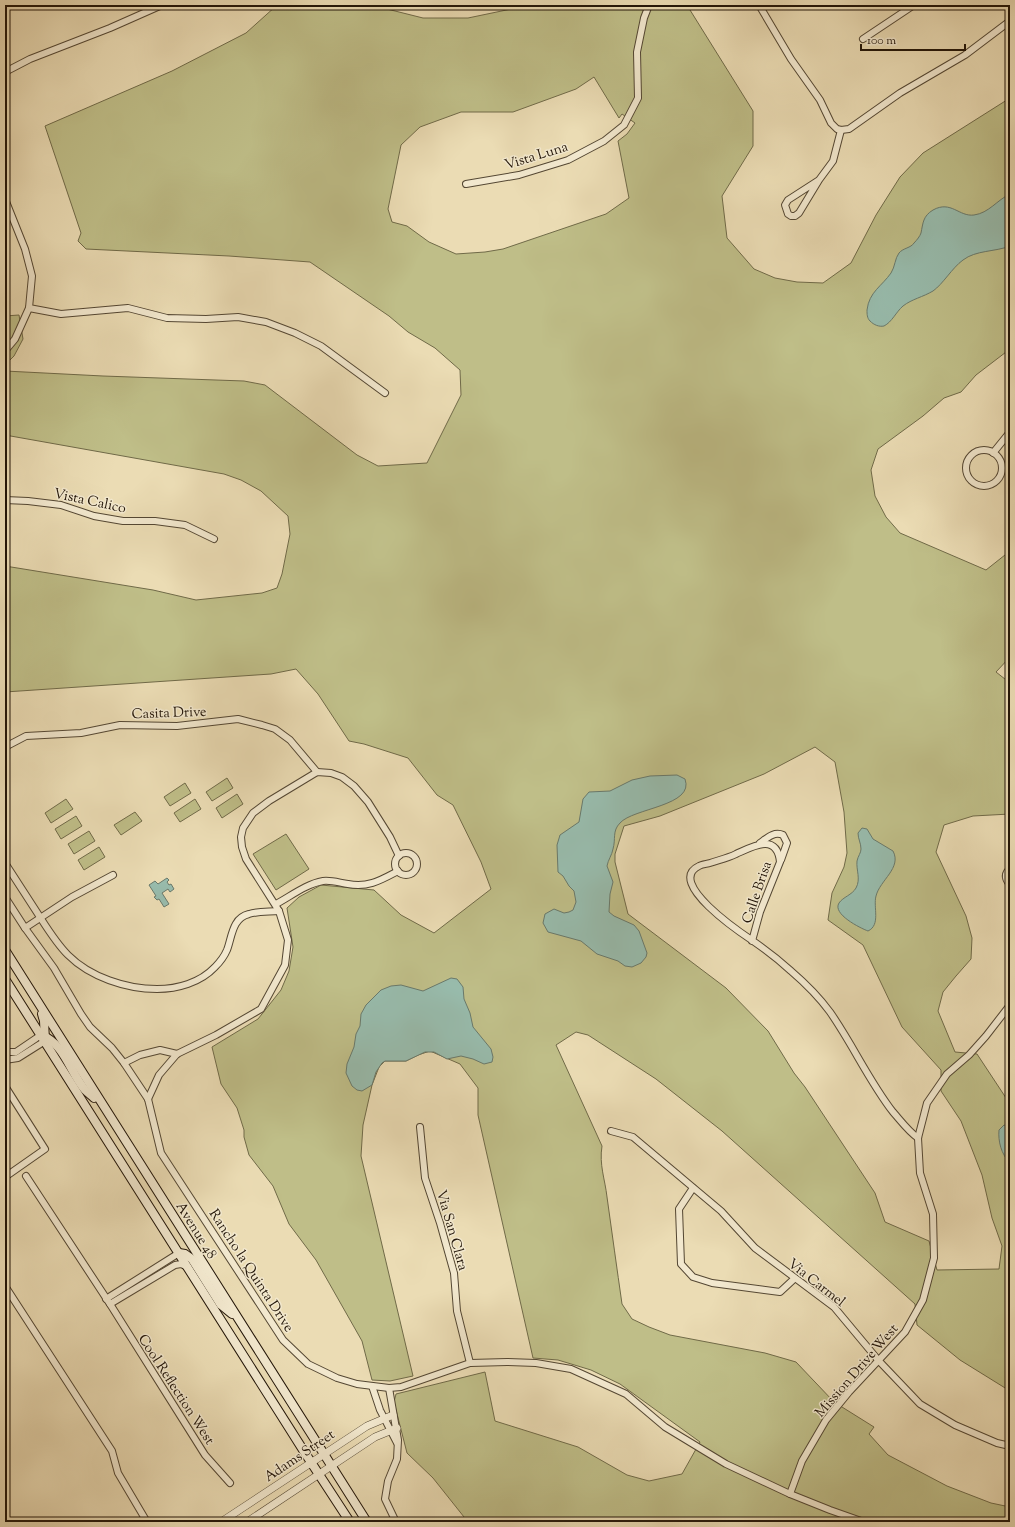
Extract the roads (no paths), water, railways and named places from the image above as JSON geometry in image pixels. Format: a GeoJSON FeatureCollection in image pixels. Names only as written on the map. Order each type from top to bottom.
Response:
{"type":"FeatureCollection","features":[{"type":"Feature","properties":{"kind":"main road","name":"Avenue 48"},"geometry":{"type":"LineString","coordinates":[[5,950],[367,1522]]}},
{"type":"Feature","properties":{"kind":"main road","name":"Avenue 48"},"geometry":{"type":"LineString","coordinates":[[5,979],[44,1038],[179,1254],[350,1522]]}},
{"type":"Feature","properties":{"kind":"main road"},"geometry":{"type":"LineString","coordinates":[[39,1004],[44,1021],[44,1038],[49,1038],[57,1045],[85,1089],[104,1107]]}},
{"type":"Feature","properties":{"kind":"main road"},"geometry":{"type":"LineString","coordinates":[[179,1254],[185,1254],[192,1259],[221,1305],[238,1320]]}},
{"type":"Feature","properties":{"kind":"street"},"geometry":{"type":"LineString","coordinates":[[5,72],[30,59],[110,28],[162,5]]}},
{"type":"Feature","properties":{"kind":"street","name":"Vista Luna"},"geometry":{"type":"LineString","coordinates":[[466,184],[519,175],[568,160],[604,141],[624,125],[638,98],[637,52],[644,18],[649,5]]}},
{"type":"Feature","properties":{"kind":"street"},"geometry":{"type":"LineString","coordinates":[[759,5],[791,59],[820,100],[831,123],[837,129],[841,130],[849,129],[900,93],[965,55],[1010,21]]}},
{"type":"Feature","properties":{"kind":"street"},"geometry":{"type":"LineString","coordinates":[[863,39],[914,5]]}},
{"type":"Feature","properties":{"kind":"street"},"geometry":{"type":"LineString","coordinates":[[819,180],[788,200],[785,206],[788,214],[791,216],[799,213],[819,180],[833,161],[841,130]]}},
{"type":"Feature","properties":{"kind":"street"},"geometry":{"type":"LineString","coordinates":[[5,199],[25,249],[32,276],[29,308],[15,339],[5,350]]}},
{"type":"Feature","properties":{"kind":"street"},"geometry":{"type":"LineString","coordinates":[[29,308],[61,314],[128,308],[167,318],[206,319],[238,317],[266,322],[295,333],[321,346],[384,393]]}},
{"type":"Feature","properties":{"kind":"street"},"geometry":{"type":"LineString","coordinates":[[993,452],[1010,432]]}},
{"type":"Feature","properties":{"kind":"street"},"geometry":{"type":"LineString","coordinates":[[981,450],[989,450],[993,452],[1002,464],[1002,472],[999,478],[986,486],[974,483],[970,479],[967,472],[967,464],[970,457],[974,453],[981,450]]}},
{"type":"Feature","properties":{"kind":"street","name":"Vista Calico"},"geometry":{"type":"LineString","coordinates":[[5,500],[61,505],[94,516],[122,521],[185,525],[214,539]]}},
{"type":"Feature","properties":{"kind":"street","name":"Casita Drive"},"geometry":{"type":"LineString","coordinates":[[5,747],[26,736],[81,733],[120,725],[177,726],[238,719],[275,729],[290,740],[317,772]]}},
{"type":"Feature","properties":{"kind":"street"},"geometry":{"type":"LineString","coordinates":[[148,1098],[160,1075],[177,1054],[216,1035],[261,1009],[285,965],[288,940],[279,911],[246,858],[242,847],[242,832],[246,821],[253,813],[269,801],[317,772],[331,773],[342,777],[354,786],[368,802],[390,837],[399,856]]}},
{"type":"Feature","properties":{"kind":"street"},"geometry":{"type":"LineString","coordinates":[[760,843],[773,834],[777,833],[783,835],[787,843],[780,862]]}},
{"type":"Feature","properties":{"kind":"street","name":"Calle Brisa"},"geometry":{"type":"LineString","coordinates":[[752,941],[760,912],[780,862],[777,850],[766,843],[760,843],[735,855],[699,866],[692,872],[691,876],[694,888],[715,914],[731,927],[784,964],[808,986],[830,1012],[878,1091],[911,1133],[918,1138]]}},
{"type":"Feature","properties":{"kind":"street"},"geometry":{"type":"LineString","coordinates":[[404,854],[412,855],[416,859],[417,864],[414,872],[410,874],[402,874],[398,871],[396,863],[399,856],[404,854]]}},
{"type":"Feature","properties":{"kind":"street"},"geometry":{"type":"LineString","coordinates":[[5,863],[62,950],[78,964],[92,973],[129,986],[147,989],[169,988],[185,985],[209,973],[222,960],[234,926],[244,916],[256,912],[279,911]]}},
{"type":"Feature","properties":{"kind":"street"},"geometry":{"type":"LineString","coordinates":[[1010,869],[1005,876],[1010,885]]}},
{"type":"Feature","properties":{"kind":"street"},"geometry":{"type":"LineString","coordinates":[[276,904],[307,886],[322,881],[329,880],[365,886],[377,882],[398,871]]}},
{"type":"Feature","properties":{"kind":"street"},"geometry":{"type":"LineString","coordinates":[[25,928],[72,898],[113,875]]}},
{"type":"Feature","properties":{"kind":"street","name":"Rancho la Quinta Drive"},"geometry":{"type":"LineString","coordinates":[[5,897],[54,968],[90,1027],[112,1048],[148,1098],[161,1153],[283,1340],[308,1364],[337,1378],[358,1384],[389,1388],[401,1386],[470,1363],[536,1363],[571,1369],[626,1394],[665,1427],[726,1464],[790,1494],[864,1522]]}},
{"type":"Feature","properties":{"kind":"street","name":"Mission Drive West"},"geometry":{"type":"LineString","coordinates":[[790,1494],[802,1461],[826,1420],[849,1392],[905,1332],[923,1300],[934,1258],[933,1214],[920,1174],[918,1138],[927,1103],[947,1074],[969,1055],[1009,1008]]}},
{"type":"Feature","properties":{"kind":"street"},"geometry":{"type":"LineString","coordinates":[[5,1052],[16,1052],[44,1038]]}},
{"type":"Feature","properties":{"kind":"street"},"geometry":{"type":"LineString","coordinates":[[5,1060],[18,1058],[44,1038]]}},
{"type":"Feature","properties":{"kind":"street"},"geometry":{"type":"LineString","coordinates":[[124,1064],[140,1056],[160,1050],[177,1054]]}},
{"type":"Feature","properties":{"kind":"street"},"geometry":{"type":"LineString","coordinates":[[5,1086],[45,1149],[5,1177]]}},
{"type":"Feature","properties":{"kind":"street","name":"Via San Clara"},"geometry":{"type":"LineString","coordinates":[[420,1127],[425,1178],[440,1223],[454,1273],[457,1311],[470,1363]]}},
{"type":"Feature","properties":{"kind":"street","name":"Via Carmel"},"geometry":{"type":"LineString","coordinates":[[611,1131],[633,1137],[721,1211],[754,1248],[794,1279],[834,1307],[879,1361],[920,1404],[955,1425],[997,1443],[1010,1446]]}},
{"type":"Feature","properties":{"kind":"street","name":"Cool Reflection West"},"geometry":{"type":"LineString","coordinates":[[26,1176],[205,1455],[230,1483]]}},
{"type":"Feature","properties":{"kind":"street"},"geometry":{"type":"LineString","coordinates":[[693,1188],[679,1209],[681,1264],[693,1277],[712,1283],[780,1292],[794,1279]]}},
{"type":"Feature","properties":{"kind":"street"},"geometry":{"type":"LineString","coordinates":[[108,1302],[179,1254]]}},
{"type":"Feature","properties":{"kind":"street"},"geometry":{"type":"LineString","coordinates":[[108,1302],[175,1265],[181,1264],[188,1267]]}},
{"type":"Feature","properties":{"kind":"street"},"geometry":{"type":"LineString","coordinates":[[5,1286],[112,1451],[118,1473],[147,1522]]}},
{"type":"Feature","properties":{"kind":"street"},"geometry":{"type":"LineString","coordinates":[[372,1386],[384,1419],[393,1429]]}},
{"type":"Feature","properties":{"kind":"street"},"geometry":{"type":"LineString","coordinates":[[389,1388],[394,1415],[393,1429],[398,1444],[397,1459],[388,1481],[385,1499],[396,1522]]}},
{"type":"Feature","properties":{"kind":"street","name":"Adams Street"},"geometry":{"type":"LineString","coordinates":[[221,1522],[367,1426],[394,1415]]}},
{"type":"Feature","properties":{"kind":"street","name":"Adams Street"},"geometry":{"type":"LineString","coordinates":[[247,1522],[375,1437],[393,1429]]}}]}
